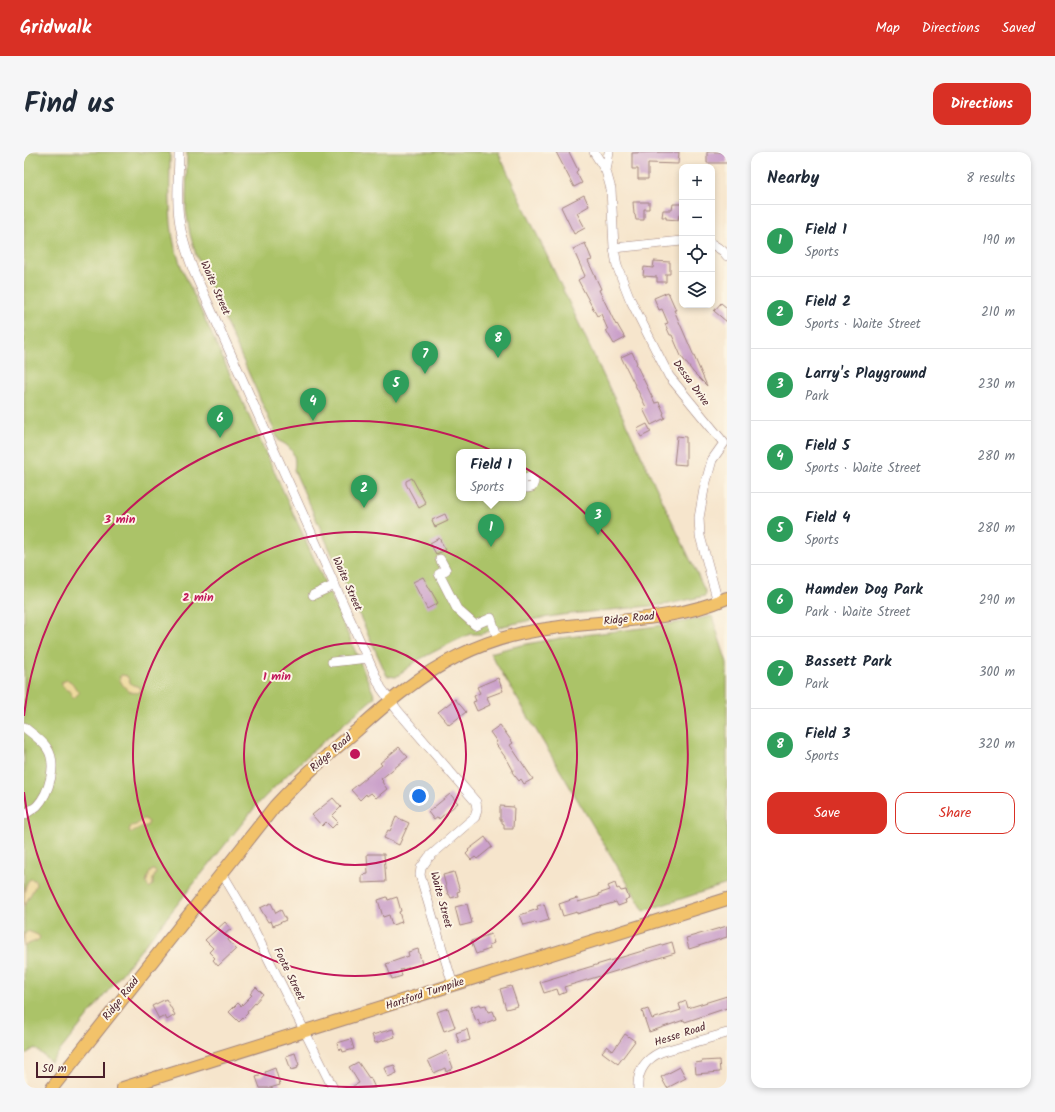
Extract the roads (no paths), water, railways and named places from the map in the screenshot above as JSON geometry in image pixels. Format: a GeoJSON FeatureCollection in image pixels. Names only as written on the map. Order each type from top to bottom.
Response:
{"type":"FeatureCollection","features":[{"type":"Feature","properties":{"kind":"main road","name":"Ridge Road"},"geometry":{"type":"LineString","coordinates":[[52,1088],[275,806],[310,771],[407,688],[443,664],[498,639],[546,628],[679,613],[722,600]]}},
{"type":"Feature","properties":{"kind":"main road","name":"Hartford Turnpike"},"geometry":{"type":"LineString","coordinates":[[123,1088],[727,899]]}},
{"type":"Feature","properties":{"kind":"street","name":"Waite Street"},"geometry":{"type":"LineString","coordinates":[[179,152],[179,218],[186,252],[381,688],[390,701],[476,802],[477,809],[475,817],[429,857],[421,868],[420,875],[453,985]]}},
{"type":"Feature","properties":{"kind":"street","name":"Dessa Drive"},"geometry":{"type":"LineString","coordinates":[[594,152],[606,171],[610,189],[614,248],[617,266],[630,300],[669,376],[726,443],[712,460],[704,489],[699,518],[700,536],[722,600]]}},
{"type":"Feature","properties":{"kind":"street"},"geometry":{"type":"LineString","coordinates":[[606,171],[609,152]]}},
{"type":"Feature","properties":{"kind":"street"},"geometry":{"type":"LineString","coordinates":[[614,248],[679,240]]}},
{"type":"Feature","properties":{"kind":"street"},"geometry":{"type":"LineString","coordinates":[[715,246],[724,251],[727,256]]}},
{"type":"Feature","properties":{"kind":"street"},"geometry":{"type":"LineString","coordinates":[[526,478],[531,478],[534,482],[532,487],[526,488]]}},
{"type":"Feature","properties":{"kind":"street"},"geometry":{"type":"LineString","coordinates":[[440,559],[446,570],[439,574],[456,609],[475,625],[491,618],[498,639]]}},
{"type":"Feature","properties":{"kind":"street"},"geometry":{"type":"LineString","coordinates":[[313,595],[335,585]]}},
{"type":"Feature","properties":{"kind":"street"},"geometry":{"type":"LineString","coordinates":[[332,662],[368,658]]}},
{"type":"Feature","properties":{"kind":"street"},"geometry":{"type":"LineString","coordinates":[[24,727],[47,748],[52,765],[51,776],[42,799],[36,806],[24,814]]}},
{"type":"Feature","properties":{"kind":"street","name":"Foote Street"},"geometry":{"type":"LineString","coordinates":[[222,873],[244,910],[334,1088]]}},
{"type":"Feature","properties":{"kind":"street","name":"Hesse Road"},"geometry":{"type":"LineString","coordinates":[[638,1088],[639,1075],[644,1065],[651,1057],[662,1052],[727,1033]]}},
{"type":"Feature","properties":{"kind":"place","name":"Field 3"},"geometry":{"type":"Point","coordinates":[498,358]}},
{"type":"Feature","properties":{"kind":"place","name":"Bassett Park"},"geometry":{"type":"Point","coordinates":[425,374]}},
{"type":"Feature","properties":{"kind":"place","name":"Field 4"},"geometry":{"type":"Point","coordinates":[396,403]}},
{"type":"Feature","properties":{"kind":"place","name":"Field 5"},"geometry":{"type":"Point","coordinates":[313,421]}},
{"type":"Feature","properties":{"kind":"place","name":"Hamden Dog Park"},"geometry":{"type":"Point","coordinates":[220,438]}},
{"type":"Feature","properties":{"kind":"place","name":"Field 2"},"geometry":{"type":"Point","coordinates":[364,508]}},
{"type":"Feature","properties":{"kind":"place","name":"Larry's Playground"},"geometry":{"type":"Point","coordinates":[598,535]}},
{"type":"Feature","properties":{"kind":"place","name":"Field 1"},"geometry":{"type":"Point","coordinates":[491,547]}}]}
